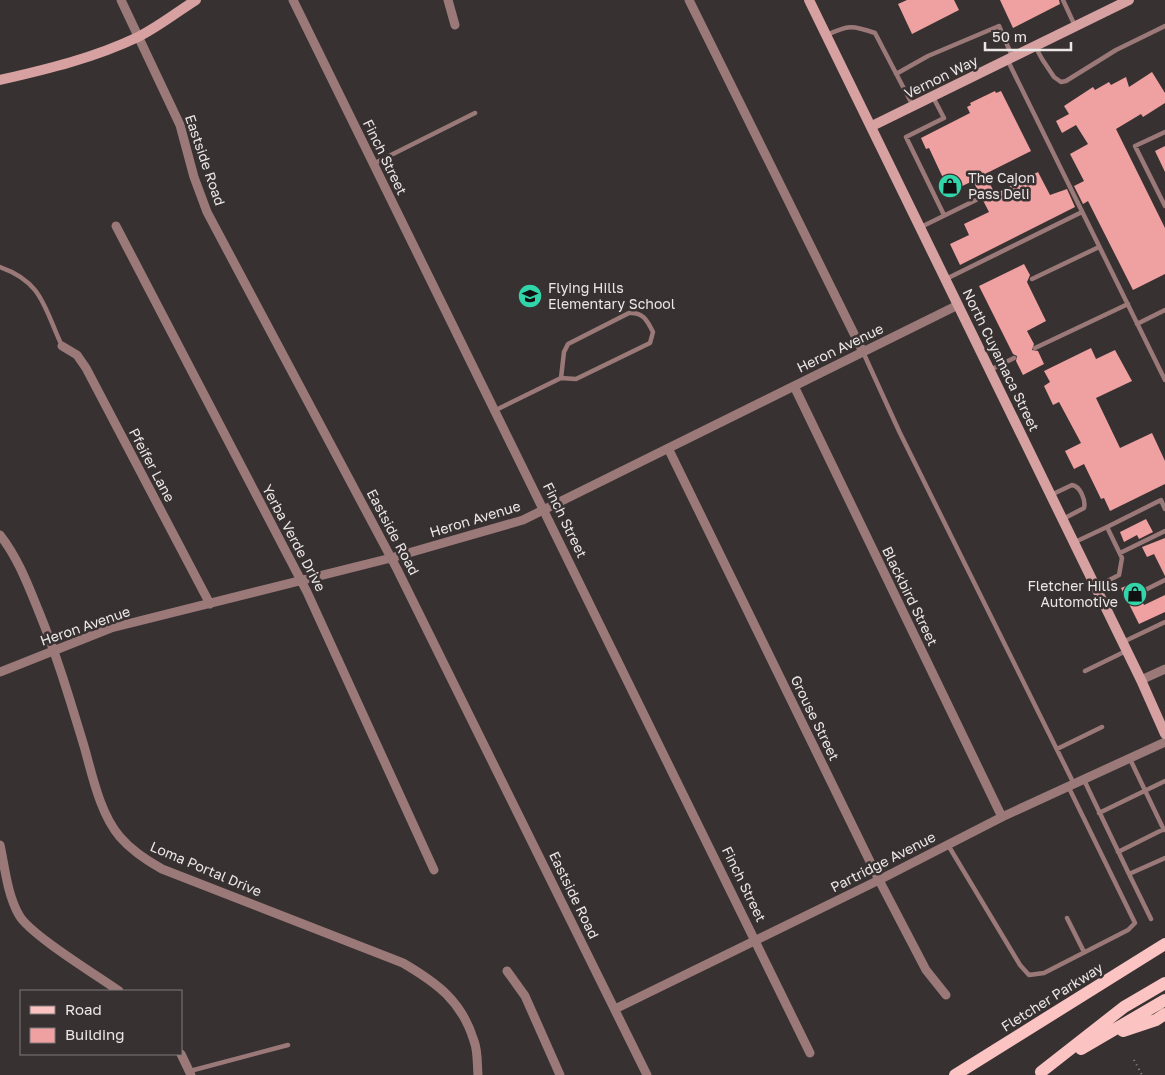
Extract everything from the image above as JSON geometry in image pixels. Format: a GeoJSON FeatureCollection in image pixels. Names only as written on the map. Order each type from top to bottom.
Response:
{"type":"FeatureCollection","features":[{"type":"Feature","properties":{"kind":"main road"},"geometry":{"type":"LineString","coordinates":[[0,80],[96,55],[140,36],[196,0]]}},
{"type":"Feature","properties":{"kind":"main road","name":"North Cuyamaca Street"},"geometry":{"type":"LineString","coordinates":[[809,0],[1096,586],[1165,734]]}},
{"type":"Feature","properties":{"kind":"main road","name":"Vernon Way"},"geometry":{"type":"LineString","coordinates":[[872,126],[1036,46],[1075,26],[1110,4],[1129,0]]}},
{"type":"Feature","properties":{"kind":"main road","name":"Fletcher Parkway"},"geometry":{"type":"LineString","coordinates":[[955,1075],[1165,944]]}},
{"type":"Feature","properties":{"kind":"main road"},"geometry":{"type":"LineString","coordinates":[[1039,1074],[1124,1007],[1165,983]]}},
{"type":"Feature","properties":{"kind":"main road"},"geometry":{"type":"LineString","coordinates":[[1039,1074],[1165,1000]]}},
{"type":"Feature","properties":{"kind":"main road"},"geometry":{"type":"LineString","coordinates":[[1099,1039],[1156,1020],[1165,1014]]}},
{"type":"Feature","properties":{"kind":"street","name":"Eastside Road"},"geometry":{"type":"LineString","coordinates":[[121,0],[140,36],[180,125],[194,177],[207,212],[391,558],[647,1075]]}},
{"type":"Feature","properties":{"kind":"street","name":"Finch Street"},"geometry":{"type":"LineString","coordinates":[[293,0],[545,509],[810,1053]]}},
{"type":"Feature","properties":{"kind":"street"},"geometry":{"type":"LineString","coordinates":[[448,0],[455,26]]}},
{"type":"Feature","properties":{"kind":"street"},"geometry":{"type":"LineString","coordinates":[[689,0],[863,352]]}},
{"type":"Feature","properties":{"kind":"street","name":"Yerba Verde Drive"},"geometry":{"type":"LineString","coordinates":[[116,226],[300,581],[434,870]]}},
{"type":"Feature","properties":{"kind":"street","name":"Heron Avenue"},"geometry":{"type":"LineString","coordinates":[[0,672],[111,628],[391,558],[523,520],[958,305]]}},
{"type":"Feature","properties":{"kind":"street","name":"Pfeifer Lane"},"geometry":{"type":"LineString","coordinates":[[62,346],[77,355],[86,368],[210,604]]}},
{"type":"Feature","properties":{"kind":"street","name":"Blackbird Street"},"geometry":{"type":"LineString","coordinates":[[794,386],[1002,817]]}},
{"type":"Feature","properties":{"kind":"street","name":"Grouse Street"},"geometry":{"type":"LineString","coordinates":[[668,448],[879,880],[926,970],[946,995]]}},
{"type":"Feature","properties":{"kind":"street","name":"Loma Portal Drive"},"geometry":{"type":"LineString","coordinates":[[0,535],[13,551],[54,650],[100,801],[118,836],[139,856],[162,869],[404,963],[430,979],[448,993],[458,1006],[475,1041],[478,1075]]}},
{"type":"Feature","properties":{"kind":"street"},"geometry":{"type":"LineString","coordinates":[[1141,680],[1165,669]]}},
{"type":"Feature","properties":{"kind":"street","name":"Partridge Avenue"},"geometry":{"type":"LineString","coordinates":[[615,1009],[879,880],[1002,817],[1165,742]]}},
{"type":"Feature","properties":{"kind":"street"},"geometry":{"type":"LineString","coordinates":[[0,844],[13,903],[20,917],[35,931],[118,990]]}},
{"type":"Feature","properties":{"kind":"street"},"geometry":{"type":"LineString","coordinates":[[507,971],[525,996],[560,1075]]}},
{"type":"Feature","properties":{"kind":"street"},"geometry":{"type":"LineString","coordinates":[[182,1055],[191,1073]]}},
{"type":"Feature","properties":{"kind":"lane"},"geometry":{"type":"LineString","coordinates":[[1063,0],[1075,26]]}},
{"type":"Feature","properties":{"kind":"lane"},"geometry":{"type":"LineString","coordinates":[[827,36],[842,28],[854,26],[874,33],[913,106]]}},
{"type":"Feature","properties":{"kind":"lane"},"geometry":{"type":"LineString","coordinates":[[896,74],[928,56],[999,26],[1010,58],[1082,212],[1165,380]]}},
{"type":"Feature","properties":{"kind":"lane"},"geometry":{"type":"LineString","coordinates":[[1036,46],[1054,77],[1061,82],[1066,81],[1116,50],[1165,26]]}},
{"type":"Feature","properties":{"kind":"lane"},"geometry":{"type":"LineString","coordinates":[[933,96],[944,118],[906,137],[944,215]]}},
{"type":"Feature","properties":{"kind":"lane"},"geometry":{"type":"LineString","coordinates":[[373,164],[475,113]]}},
{"type":"Feature","properties":{"kind":"lane"},"geometry":{"type":"LineString","coordinates":[[1165,132],[1135,146],[1165,206]]}},
{"type":"Feature","properties":{"kind":"lane"},"geometry":{"type":"LineString","coordinates":[[921,227],[976,200]]}},
{"type":"Feature","properties":{"kind":"lane"},"geometry":{"type":"LineString","coordinates":[[946,279],[1082,212]]}},
{"type":"Feature","properties":{"kind":"lane"},"geometry":{"type":"LineString","coordinates":[[1032,279],[1099,247]]}},
{"type":"Feature","properties":{"kind":"lane"},"geometry":{"type":"LineString","coordinates":[[0,267],[19,274],[36,289],[62,346]]}},
{"type":"Feature","properties":{"kind":"lane"},"geometry":{"type":"LineString","coordinates":[[1035,348],[1128,304]]}},
{"type":"Feature","properties":{"kind":"lane"},"geometry":{"type":"LineString","coordinates":[[1137,324],[1165,310]]}},
{"type":"Feature","properties":{"kind":"lane"},"geometry":{"type":"LineString","coordinates":[[496,410],[561,378],[576,379],[650,343],[653,332],[647,320],[641,314],[629,313],[572,342],[564,352],[561,378]]}},
{"type":"Feature","properties":{"kind":"lane"},"geometry":{"type":"LineString","coordinates":[[863,352],[899,431],[1057,750],[1134,923],[1128,930],[1044,973],[1030,974],[1020,965],[948,845]]}},
{"type":"Feature","properties":{"kind":"lane"},"geometry":{"type":"LineString","coordinates":[[990,370],[1014,358]]}},
{"type":"Feature","properties":{"kind":"lane"},"geometry":{"type":"LineString","coordinates":[[1051,495],[1072,485],[1079,489],[1085,503],[1084,508],[1063,519]]}},
{"type":"Feature","properties":{"kind":"lane"},"geometry":{"type":"LineString","coordinates":[[1074,543],[1161,500],[1165,509]]}},
{"type":"Feature","properties":{"kind":"lane"},"geometry":{"type":"LineString","coordinates":[[1096,586],[1119,575],[1122,558],[1107,527]]}},
{"type":"Feature","properties":{"kind":"lane"},"geometry":{"type":"LineString","coordinates":[[1120,553],[1165,531]]}},
{"type":"Feature","properties":{"kind":"lane"},"geometry":{"type":"LineString","coordinates":[[1141,592],[1165,580]]}},
{"type":"Feature","properties":{"kind":"lane"},"geometry":{"type":"LineString","coordinates":[[1085,671],[1165,622]]}},
{"type":"Feature","properties":{"kind":"lane"},"geometry":{"type":"LineString","coordinates":[[1057,750],[1102,727]]}},
{"type":"Feature","properties":{"kind":"lane"},"geometry":{"type":"LineString","coordinates":[[1118,852],[1164,829],[1130,758]]}},
{"type":"Feature","properties":{"kind":"lane"},"geometry":{"type":"LineString","coordinates":[[1084,780],[1151,919]]}},
{"type":"Feature","properties":{"kind":"lane"},"geometry":{"type":"LineString","coordinates":[[1100,812],[1165,781]]}},
{"type":"Feature","properties":{"kind":"lane"},"geometry":{"type":"LineString","coordinates":[[1130,874],[1165,858]]}},
{"type":"Feature","properties":{"kind":"lane"},"geometry":{"type":"LineString","coordinates":[[1067,918],[1084,952]]}},
{"type":"Feature","properties":{"kind":"lane"},"geometry":{"type":"LineString","coordinates":[[191,1073],[288,1045]]}},
{"type":"Feature","properties":{"kind":"path"},"geometry":{"type":"LineString","coordinates":[[1134,1060],[1142,1075]]}},
{"type":"Feature","properties":{"kind":"building"},"geometry":{"type":"Polygon","coordinates":[[[907,0],[954,0],[959,10],[912,34],[898,4],[907,0]]]}},
{"type":"Feature","properties":{"kind":"building"},"geometry":{"type":"Polygon","coordinates":[[[1000,0],[1059,0],[1060,4],[1013,28],[1000,0]]]}},
{"type":"Feature","properties":{"kind":"building"},"geometry":{"type":"Polygon","coordinates":[[[1152,72],[1165,93],[1165,103],[1143,117],[1141,114],[1116,129],[1165,228],[1165,274],[1133,290],[1088,201],[1083,204],[1074,186],[1084,181],[1070,154],[1088,144],[1076,125],[1062,133],[1056,121],[1069,114],[1064,106],[1093,87],[1095,90],[1109,82],[1111,85],[1126,77],[1129,87],[1152,72]]]}},
{"type":"Feature","properties":{"kind":"building"},"geometry":{"type":"Polygon","coordinates":[[[995,91],[996,93],[1001,91],[1031,151],[985,174],[995,194],[1038,172],[1050,195],[1067,189],[1075,207],[960,265],[950,244],[969,235],[964,224],[989,212],[973,181],[947,193],[940,179],[943,178],[929,148],[926,149],[921,138],[970,113],[967,107],[971,105],[970,103],[995,91]]]}},
{"type":"Feature","properties":{"kind":"building"},"geometry":{"type":"Polygon","coordinates":[[[1165,146],[1165,172],[1155,151],[1165,146]]]}},
{"type":"Feature","properties":{"kind":"building"},"geometry":{"type":"Polygon","coordinates":[[[1024,264],[1030,275],[1027,282],[1046,321],[1027,331],[1034,344],[1032,350],[1038,351],[1044,364],[1023,375],[1016,361],[1017,356],[1013,354],[979,286],[1024,264]]]}},
{"type":"Feature","properties":{"kind":"building"},"geometry":{"type":"Polygon","coordinates":[[[1091,348],[1096,359],[1115,350],[1132,381],[1096,398],[1120,448],[1152,433],[1165,461],[1165,484],[1110,511],[1104,498],[1101,499],[1084,464],[1074,469],[1065,451],[1081,443],[1059,402],[1053,405],[1044,386],[1050,382],[1044,371],[1091,348]]]}},
{"type":"Feature","properties":{"kind":"building"},"geometry":{"type":"Polygon","coordinates":[[[1146,519],[1153,532],[1139,539],[1137,535],[1124,542],[1120,532],[1146,519]]]}},
{"type":"Feature","properties":{"kind":"building"},"geometry":{"type":"Polygon","coordinates":[[[1165,538],[1165,576],[1154,554],[1147,557],[1142,547],[1165,538]]]}},
{"type":"Feature","properties":{"kind":"building"},"geometry":{"type":"Polygon","coordinates":[[[1133,583],[1144,605],[1165,595],[1165,612],[1139,624],[1121,588],[1133,583]]]}},
{"type":"Feature","properties":{"kind":"place","name":"The Cajon Pass Deli"},"geometry":{"type":"Point","coordinates":[950,186]}},
{"type":"Feature","properties":{"kind":"place","name":"Flying Hills Elementary School"},"geometry":{"type":"Point","coordinates":[530,296]}},
{"type":"Feature","properties":{"kind":"place","name":"Fletcher Hills Automotive"},"geometry":{"type":"Point","coordinates":[1135,594]}}]}
